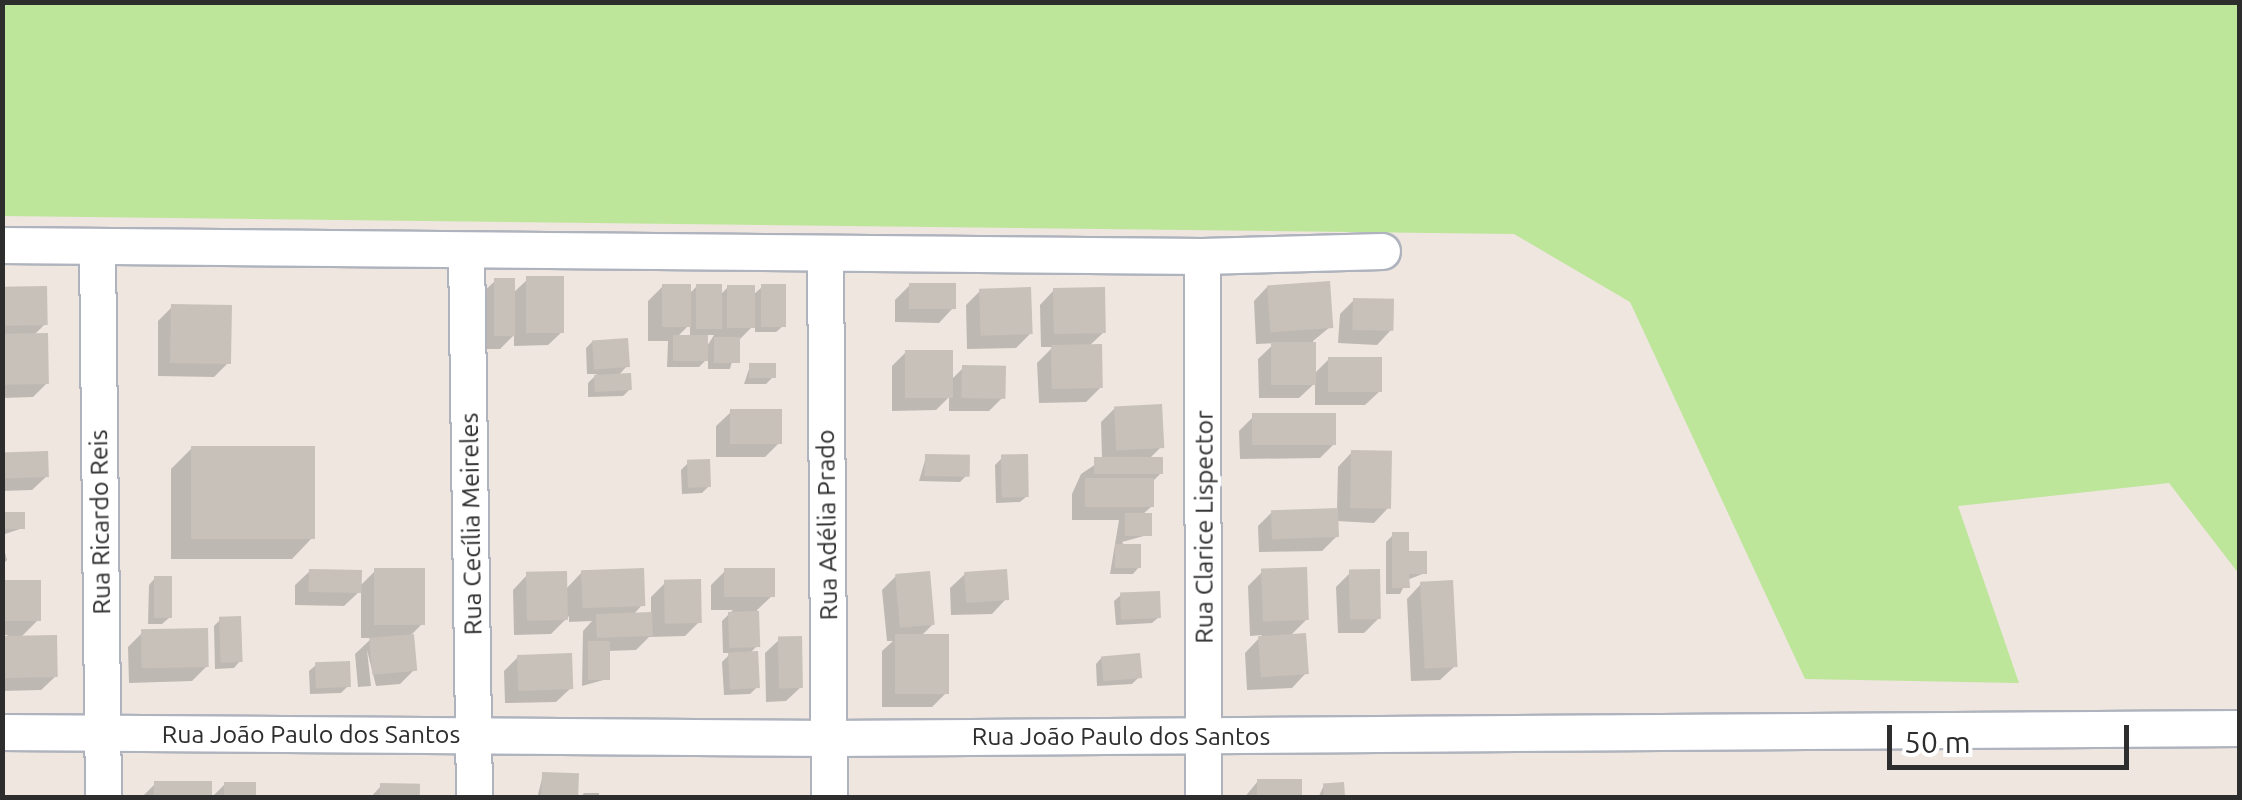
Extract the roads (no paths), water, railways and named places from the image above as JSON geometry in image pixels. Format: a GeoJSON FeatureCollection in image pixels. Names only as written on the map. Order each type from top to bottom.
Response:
{"type":"FeatureCollection","features":[{"type":"Feature","properties":{"kind":"street"},"geometry":{"type":"LineString","coordinates":[[2,245],[1202,256],[1382,251]]}},
{"type":"Feature","properties":{"kind":"street","name":"Rua Ricardo Reis"},"geometry":{"type":"LineString","coordinates":[[97,246],[104,798]]}},
{"type":"Feature","properties":{"kind":"street","name":"Rua Cecília Meireles"},"geometry":{"type":"LineString","coordinates":[[466,250],[474,798]]}},
{"type":"Feature","properties":{"kind":"street","name":"Rua Adélia Prado"},"geometry":{"type":"LineString","coordinates":[[825,254],[830,798]]}},
{"type":"Feature","properties":{"kind":"street","name":"Rua Clarice Lispector"},"geometry":{"type":"LineString","coordinates":[[1202,256],[1203,798]]}},
{"type":"Feature","properties":{"kind":"street","name":"Rua João Paulo dos Santos"},"geometry":{"type":"LineString","coordinates":[[2,732],[829,738],[2240,728]]}}]}
